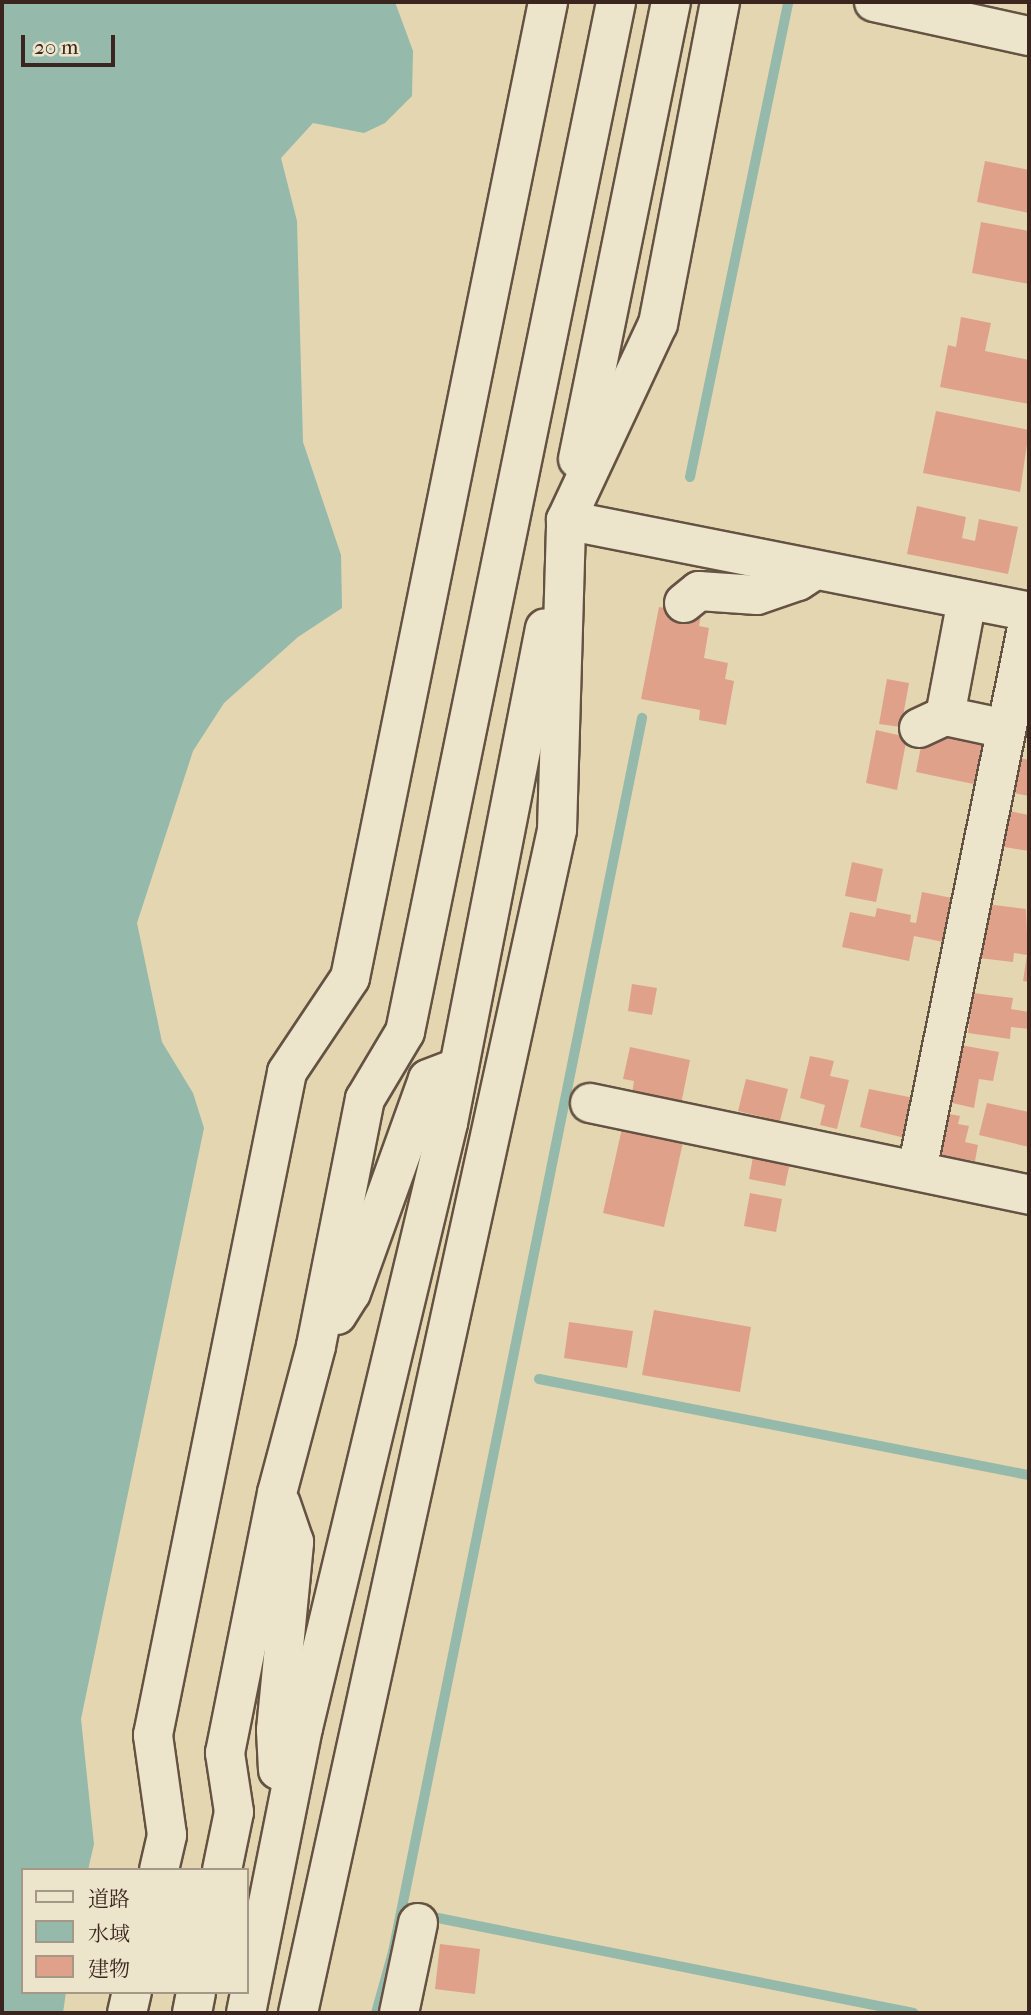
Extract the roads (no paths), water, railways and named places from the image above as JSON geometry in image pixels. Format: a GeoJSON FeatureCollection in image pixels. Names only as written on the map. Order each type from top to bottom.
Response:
{"type":"FeatureCollection","features":[{"type":"Feature","properties":{"kind":"street"},"geometry":{"type":"LineString","coordinates":[[159,1868],[167,1835],[153,1735],[287,1072],[349,978],[548,2]]}},
{"type":"Feature","properties":{"kind":"street"},"geometry":{"type":"LineString","coordinates":[[222,1868],[234,1812],[225,1753],[277,1493],[316,1346],[365,1099],[405,1032],[616,2]]}},
{"type":"Feature","properties":{"kind":"street"},"geometry":{"type":"LineString","coordinates":[[246,2013],[292,1796],[303,1728],[459,1067],[671,2]]}},
{"type":"Feature","properties":{"kind":"street"},"geometry":{"type":"LineString","coordinates":[[298,2013],[557,830],[566,520],[658,324],[720,2]]}},
{"type":"Feature","properties":{"kind":"street"},"geometry":{"type":"LineString","coordinates":[[874,2],[1029,36]]}},
{"type":"Feature","properties":{"kind":"street"},"geometry":{"type":"LineString","coordinates":[[566,520],[1029,612]]}},
{"type":"Feature","properties":{"kind":"street"},"geometry":{"type":"LineString","coordinates":[[684,603],[698,591],[757,595],[799,581],[815,570]]}},
{"type":"Feature","properties":{"kind":"street"},"geometry":{"type":"LineString","coordinates":[[967,600],[932,722],[1006,729]]}},
{"type":"Feature","properties":{"kind":"street"},"geometry":{"type":"LineString","coordinates":[[917,1170],[1029,618]]}},
{"type":"Feature","properties":{"kind":"street"},"geometry":{"type":"LineString","coordinates":[[316,1346],[352,1293],[428,1079],[459,1067]]}},
{"type":"Feature","properties":{"kind":"street"},"geometry":{"type":"LineString","coordinates":[[590,1103],[1029,1195]]}},
{"type":"Feature","properties":{"kind":"street"},"geometry":{"type":"LineString","coordinates":[[277,1493],[294,1542],[276,1730],[279,1777],[292,1796]]}},
{"type":"Feature","properties":{"kind":"street"},"geometry":{"type":"LineString","coordinates":[[399,2013],[418,1923]]}},
{"type":"Feature","properties":{"kind":"street"},"geometry":{"type":"LineString","coordinates":[[127,2013],[132,1994]]}},
{"type":"Feature","properties":{"kind":"street"},"geometry":{"type":"LineString","coordinates":[[192,2013],[196,1994]]}},
{"type":"Feature","properties":{"kind":"water"},"geometry":{"type":"Polygon","coordinates":[[[2,2],[395,2],[413,51],[412,96],[385,123],[364,133],[313,123],[281,158],[297,221],[303,442],[341,555],[342,608],[298,637],[224,703],[193,751],[137,923],[162,1042],[193,1093],[204,1128],[81,1719],[94,1844],[88,1868],[21,1868],[21,1994],[66,1994],[63,2013],[2,2013],[2,2]]]}},
{"type":"Feature","properties":{"kind":"waterway"},"geometry":{"type":"LineString","coordinates":[[690,477],[788,2]]}},
{"type":"Feature","properties":{"kind":"waterway"},"geometry":{"type":"LineString","coordinates":[[376,2013],[393,1952],[642,718]]}},
{"type":"Feature","properties":{"kind":"waterway"},"geometry":{"type":"LineString","coordinates":[[539,1379],[1029,1475]]}},
{"type":"Feature","properties":{"kind":"waterway"},"geometry":{"type":"LineString","coordinates":[[433,1917],[913,2013]]}}]}
